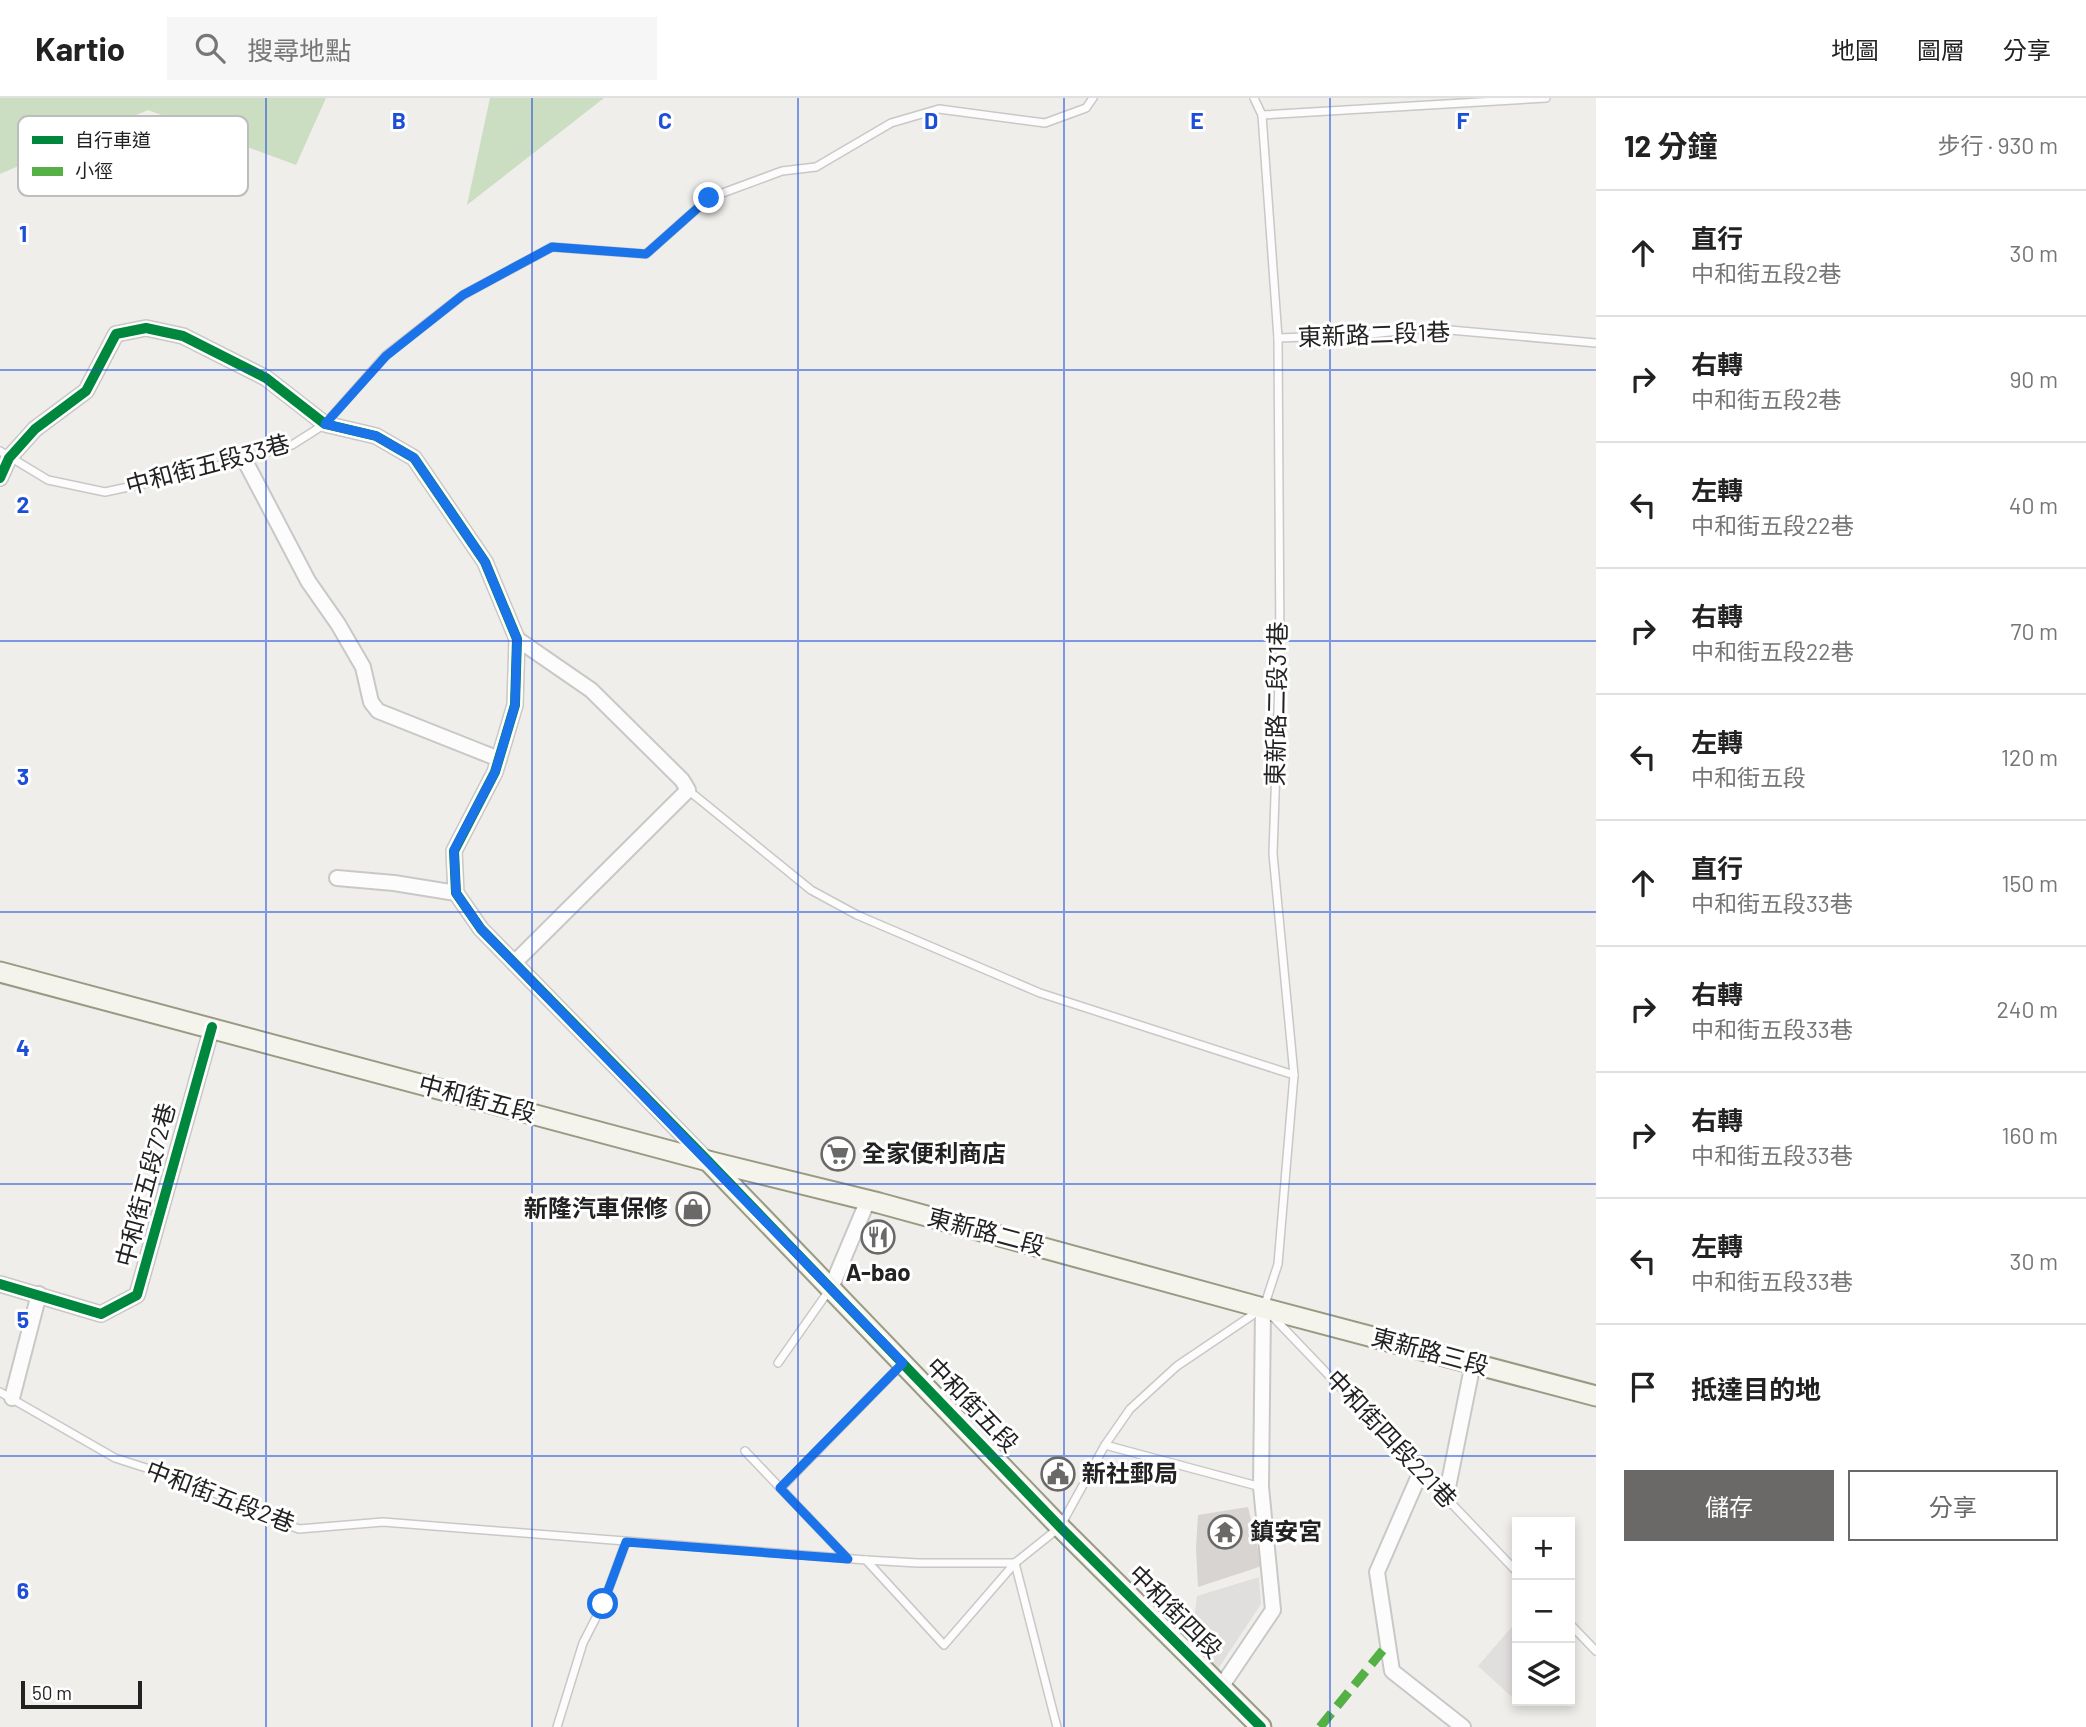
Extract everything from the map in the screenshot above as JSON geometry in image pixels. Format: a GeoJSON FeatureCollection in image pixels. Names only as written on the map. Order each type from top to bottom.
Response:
{"type":"FeatureCollection","features":[{"type":"Feature","properties":{"kind":"main road","name":"中和街五段"},"geometry":{"type":"LineString","coordinates":[[0,972],[708,1161],[1060,1527]]}},
{"type":"Feature","properties":{"kind":"main road","name":"東新路二段"},"geometry":{"type":"LineString","coordinates":[[708,1161],[868,1200],[1264,1308]]}},
{"type":"Feature","properties":{"kind":"main road","name":"東新路三段"},"geometry":{"type":"LineString","coordinates":[[1264,1308],[1596,1395]]}},
{"type":"Feature","properties":{"kind":"main road","name":"中和街四段"},"geometry":{"type":"LineString","coordinates":[[1060,1527],[1261,1727]]}},
{"type":"Feature","properties":{"kind":"street","name":"中和街五段33巷"},"geometry":{"type":"LineString","coordinates":[[0,478],[5,455],[86,391],[116,334],[146,328],[183,336],[266,378],[325,424],[376,436],[414,458],[485,562],[517,639],[515,705],[495,772],[454,850],[456,893]]}},
{"type":"Feature","properties":{"kind":"street"},"geometry":{"type":"LineString","coordinates":[[243,457],[308,581],[338,624],[363,667],[371,702],[378,711],[499,759]]}},
{"type":"Feature","properties":{"kind":"street"},"geometry":{"type":"LineString","coordinates":[[514,963],[688,790],[682,780],[590,690],[517,639]]}},
{"type":"Feature","properties":{"kind":"street"},"geometry":{"type":"LineString","coordinates":[[337,878],[394,883],[456,893],[481,929],[708,1161]]}},
{"type":"Feature","properties":{"kind":"street","name":"中和街五段72巷"},"geometry":{"type":"LineString","coordinates":[[0,1284],[101,1314],[137,1295],[212,1027]]}},
{"type":"Feature","properties":{"kind":"street"},"geometry":{"type":"LineString","coordinates":[[831,1288],[868,1200]]}},
{"type":"Feature","properties":{"kind":"street"},"geometry":{"type":"LineString","coordinates":[[6,1395],[39,1294]]}},
{"type":"Feature","properties":{"kind":"street"},"geometry":{"type":"LineString","coordinates":[[1221,1687],[1273,1610],[1261,1487],[1264,1308]]}},
{"type":"Feature","properties":{"kind":"street"},"geometry":{"type":"LineString","coordinates":[[1446,1497],[1473,1363]]}},
{"type":"Feature","properties":{"kind":"street"},"geometry":{"type":"LineString","coordinates":[[1422,1471],[1377,1572],[1392,1671],[1463,1727]]}},
{"type":"Feature","properties":{"kind":"lane","name":"中和街五段33巷"},"geometry":{"type":"LineString","coordinates":[[5,455],[48,480],[105,492],[184,475],[292,445],[325,424],[386,356],[463,295],[552,247],[646,254],[709,198],[782,171],[816,167],[891,123],[939,108],[1045,123],[1086,108],[1093,98]]}},
{"type":"Feature","properties":{"kind":"lane","name":"東新路二段31巷"},"geometry":{"type":"LineString","coordinates":[[1254,98],[1262,115],[1278,338],[1280,651],[1273,854],[1294,1075],[1278,1264],[1264,1308]]}},
{"type":"Feature","properties":{"kind":"lane"},"geometry":{"type":"LineString","coordinates":[[1262,115],[1546,98]]}},
{"type":"Feature","properties":{"kind":"lane","name":"東新路二段1巷"},"geometry":{"type":"LineString","coordinates":[[1278,338],[1361,335],[1427,328],[1596,343]]}},
{"type":"Feature","properties":{"kind":"lane"},"geometry":{"type":"LineString","coordinates":[[688,790],[811,890],[857,915],[1040,993],[1294,1075]]}},
{"type":"Feature","properties":{"kind":"lane"},"geometry":{"type":"LineString","coordinates":[[778,1363],[831,1288]]}},
{"type":"Feature","properties":{"kind":"lane"},"geometry":{"type":"LineString","coordinates":[[866,1560],[944,1644],[1016,1563],[1060,1527],[1105,1445],[1130,1409],[1177,1366],[1264,1308]]}},
{"type":"Feature","properties":{"kind":"lane","name":"中和街四段221巷"},"geometry":{"type":"LineString","coordinates":[[1264,1308],[1512,1567]]}},
{"type":"Feature","properties":{"kind":"lane"},"geometry":{"type":"LineString","coordinates":[[780,1488],[903,1363]]}},
{"type":"Feature","properties":{"kind":"lane","name":"中和街五段2巷"},"geometry":{"type":"LineString","coordinates":[[6,1395],[115,1458],[192,1483],[299,1530],[383,1522],[848,1559],[918,1563],[1016,1563]]}},
{"type":"Feature","properties":{"kind":"lane"},"geometry":{"type":"LineString","coordinates":[[1105,1445],[1261,1487]]}},
{"type":"Feature","properties":{"kind":"lane"},"geometry":{"type":"LineString","coordinates":[[745,1451],[848,1559]]}},
{"type":"Feature","properties":{"kind":"lane"},"geometry":{"type":"LineString","coordinates":[[557,1727],[583,1643],[603,1604],[626,1542]]}},
{"type":"Feature","properties":{"kind":"lane"},"geometry":{"type":"LineString","coordinates":[[1016,1563],[1057,1727]]}},
{"type":"Feature","properties":{"kind":"lane"},"geometry":{"type":"LineString","coordinates":[[1575,1629],[1596,1651]]}},
{"type":"Feature","properties":{"kind":"green space"},"geometry":{"type":"Polygon","coordinates":[[[0,98],[326,98],[296,165],[248,147],[248,116],[164,116],[148,110],[134,116],[18,116],[18,166],[0,174],[0,98]]]}},
{"type":"Feature","properties":{"kind":"green space"},"geometry":{"type":"Polygon","coordinates":[[[490,98],[604,98],[467,205],[490,98]]]}},
{"type":"Feature","properties":{"kind":"shaded area"},"geometry":{"type":"Polygon","coordinates":[[[1259,1577],[1261,1604],[1218,1669],[1180,1631],[1194,1619],[1197,1596],[1259,1577]]]}},
{"type":"Feature","properties":{"kind":"shaded area"},"geometry":{"type":"Polygon","coordinates":[[[1512,1627],[1512,1697],[1478,1666],[1512,1627]]]}},
{"type":"Feature","properties":{"kind":"building","name":"鎮安宮"},"geometry":{"type":"Polygon","coordinates":[[[1248,1507],[1262,1566],[1198,1587],[1198,1515],[1248,1507]]]}},
{"type":"Feature","properties":{"kind":"marked path"},"geometry":{"type":"LineString","coordinates":[[1320,1727],[1388,1644]]}},
{"type":"Feature","properties":{"kind":"cycle path"},"geometry":{"type":"LineString","coordinates":[[0,478],[9,458],[35,429],[86,391],[116,334],[146,328],[183,336],[266,378],[325,424],[376,436],[414,458],[485,562],[517,639],[515,705],[495,772],[454,851],[456,893],[481,929],[1060,1527],[1261,1727]]}},
{"type":"Feature","properties":{"kind":"cycle path"},"geometry":{"type":"LineString","coordinates":[[0,1284],[101,1314],[137,1295],[212,1027]]}},
{"type":"Feature","properties":{"kind":"place","name":"全家便利商店"},"geometry":{"type":"Point","coordinates":[838,1154]}},
{"type":"Feature","properties":{"kind":"place","name":"新隆汽車保修"},"geometry":{"type":"Point","coordinates":[693,1209]}},
{"type":"Feature","properties":{"kind":"place","name":"A-bao"},"geometry":{"type":"Point","coordinates":[878,1237]}},
{"type":"Feature","properties":{"kind":"place","name":"新社郵局"},"geometry":{"type":"Point","coordinates":[1058,1474]}},
{"type":"Feature","properties":{"kind":"place","name":"鎮安宮"},"geometry":{"type":"Point","coordinates":[1225,1532]}},
{"type":"Feature","properties":{"kind":"route"},"geometry":{"type":"LineString","coordinates":[[603,1604],[626,1542],[848,1559],[780,1488],[903,1363],[481,929],[456,893],[454,850],[495,772],[515,705],[517,639],[485,562],[414,458],[376,436],[325,424],[386,356],[463,295],[552,247],[646,254],[709,198]]}}]}
